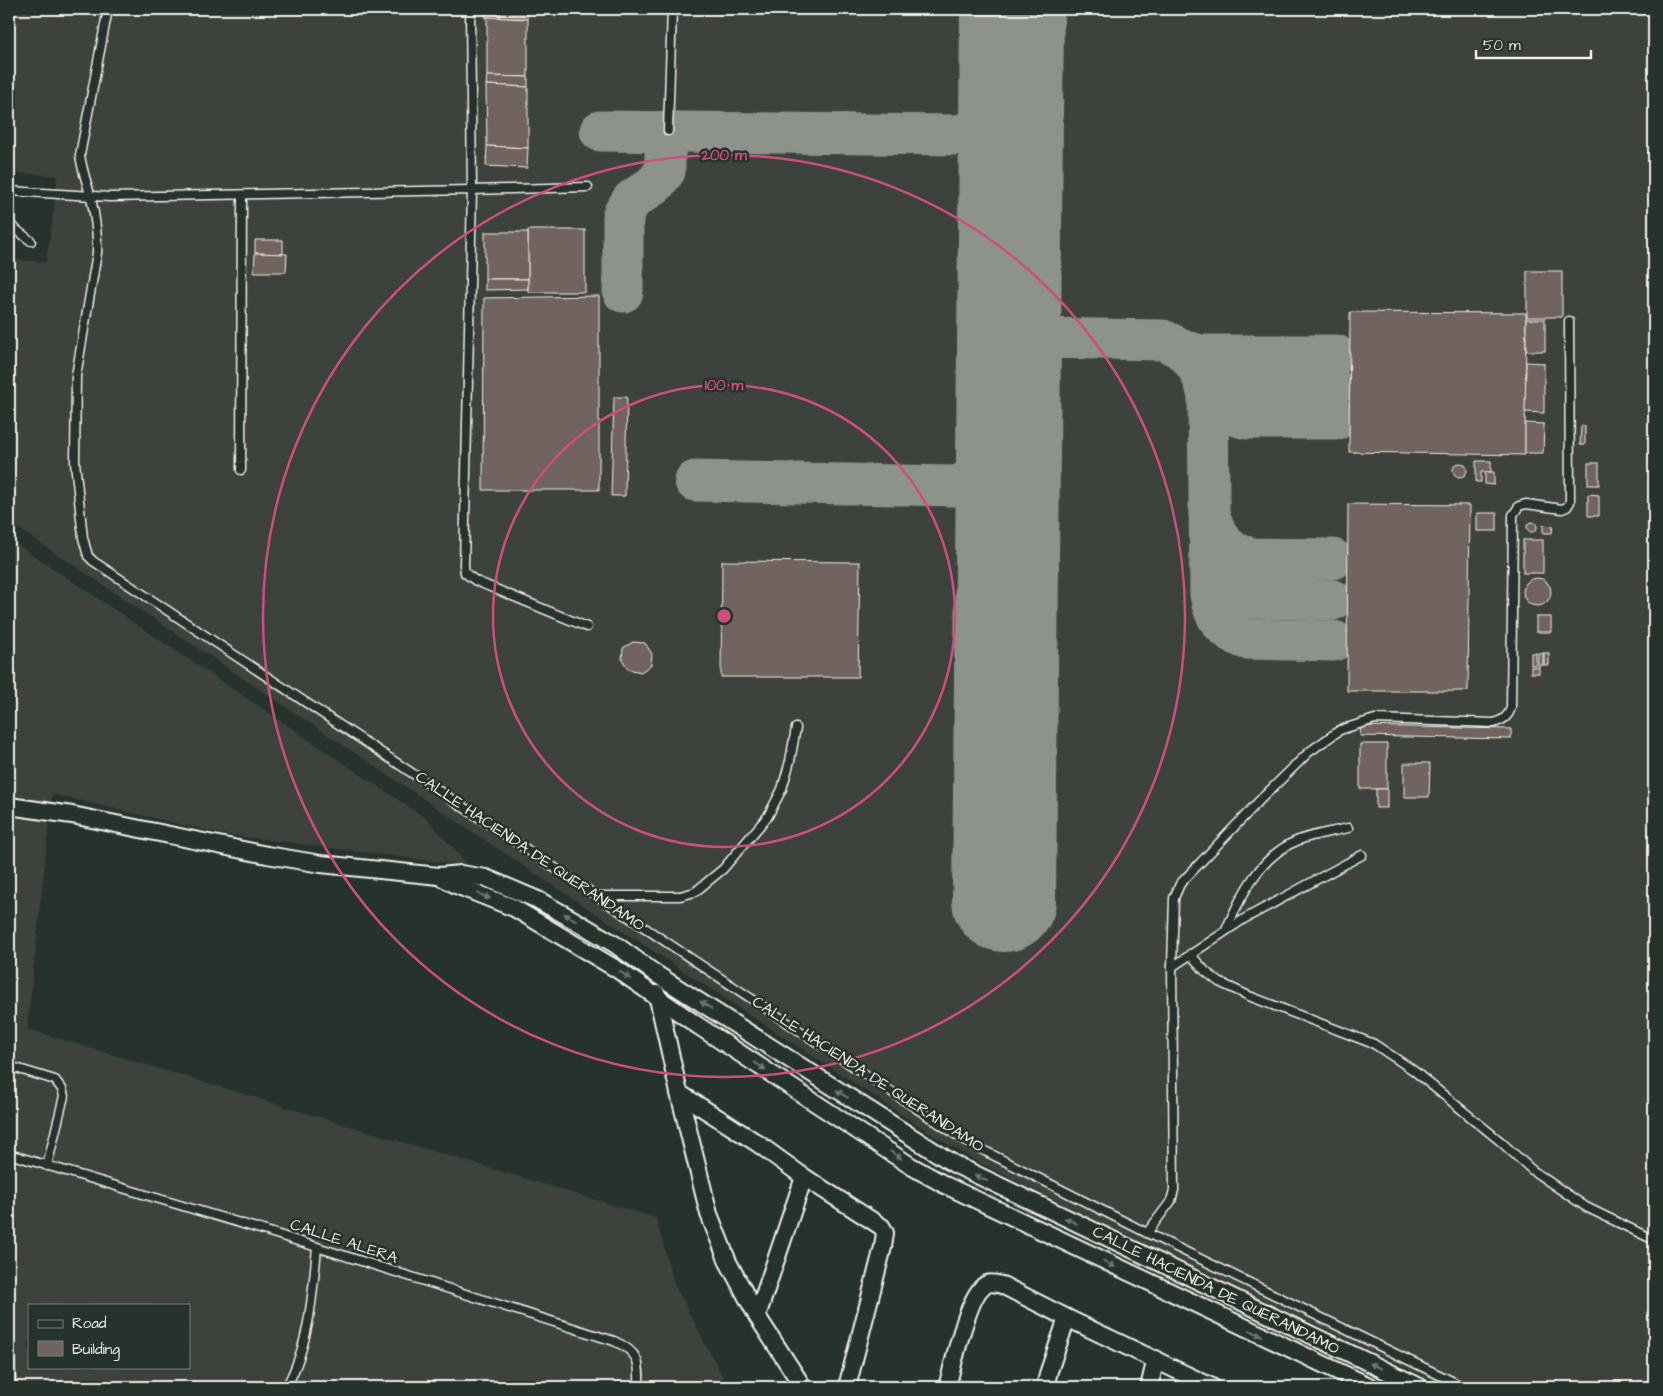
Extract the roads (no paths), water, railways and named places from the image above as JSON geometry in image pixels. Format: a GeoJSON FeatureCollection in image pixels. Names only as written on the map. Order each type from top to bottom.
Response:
{"type":"FeatureCollection","features":[{"type":"Feature","properties":{"kind":"street","name":"CALLE HACIENDA DE QUERANDAMO"},"geometry":{"type":"LineString","coordinates":[[9,806],[72,815],[267,855],[321,864],[439,876],[461,874],[486,878],[538,900],[616,945],[656,974],[954,1164],[1420,1387]]}},
{"type":"Feature","properties":{"kind":"street","name":"CALLE HACIENDA DE QUERANDAMO"},"geometry":{"type":"LineString","coordinates":[[439,876],[456,885],[514,908],[611,966],[911,1166],[945,1185],[1371,1387]]}},
{"type":"Feature","properties":{"kind":"street"},"geometry":{"type":"LineString","coordinates":[[656,974],[657,997],[709,1214],[728,1262],[757,1316],[803,1387]]}},
{"type":"Feature","properties":{"kind":"street"},"geometry":{"type":"LineString","coordinates":[[679,1093],[882,1227],[885,1233],[884,1247],[847,1387]]}},
{"type":"Feature","properties":{"kind":"street"},"geometry":{"type":"LineString","coordinates":[[757,1316],[804,1177]]}},
{"type":"Feature","properties":{"kind":"street"},"geometry":{"type":"LineString","coordinates":[[947,1387],[969,1308],[977,1293],[986,1284],[995,1283],[1212,1387]]}},
{"type":"Feature","properties":{"kind":"street"},"geometry":{"type":"LineString","coordinates":[[1046,1387],[1049,1371],[1067,1318]]}},
{"type":"Feature","properties":{"kind":"street"},"geometry":{"type":"LineString","coordinates":[[1149,1387],[1156,1359]]}},
{"type":"Feature","properties":{"kind":"lane","name":"CALLE HACIENDA DE QUERANDAMO"},"geometry":{"type":"LineString","coordinates":[[108,9],[80,155],[98,234],[97,253],[76,376],[75,462],[83,538],[88,556],[967,1142],[1147,1233],[1171,1201],[1174,1190],[1172,966],[1174,898],[1180,884],[1260,800],[1310,752],[1340,730],[1375,719],[1494,722],[1502,720],[1509,713],[1511,708],[1513,515],[1519,506],[1526,504],[1562,509],[1567,507],[1570,502],[1569,322]]}},
{"type":"Feature","properties":{"kind":"lane"},"geometry":{"type":"LineString","coordinates":[[470,9],[472,190],[465,573],[476,581],[587,627]]}},
{"type":"Feature","properties":{"kind":"lane"},"geometry":{"type":"LineString","coordinates":[[668,131],[672,9]]}},
{"type":"Feature","properties":{"kind":"lane"},"geometry":{"type":"LineString","coordinates":[[9,191],[90,196],[242,196],[588,187]]}},
{"type":"Feature","properties":{"kind":"lane"},"geometry":{"type":"LineString","coordinates":[[241,470],[242,196]]}},
{"type":"Feature","properties":{"kind":"lane"},"geometry":{"type":"LineString","coordinates":[[9,224],[31,241]]}},
{"type":"Feature","properties":{"kind":"lane"},"geometry":{"type":"LineString","coordinates":[[598,896],[680,896],[695,892],[723,869],[768,816],[782,789],[790,761],[796,728]]}},
{"type":"Feature","properties":{"kind":"lane"},"geometry":{"type":"LineString","coordinates":[[1226,930],[1238,903],[1256,873],[1278,852],[1299,840],[1348,828]]}},
{"type":"Feature","properties":{"kind":"lane"},"geometry":{"type":"LineString","coordinates":[[1172,966],[1244,919],[1362,855]]}},
{"type":"Feature","properties":{"kind":"lane"},"geometry":{"type":"LineString","coordinates":[[1190,954],[1205,971],[1219,982],[1249,996],[1374,1044],[1413,1070],[1500,1141],[1532,1170],[1586,1207],[1654,1240]]}},
{"type":"Feature","properties":{"kind":"lane"},"geometry":{"type":"LineString","coordinates":[[9,1066],[54,1080],[62,1089],[64,1096],[47,1166]]}},
{"type":"Feature","properties":{"kind":"lane","name":"CALLE ALERA"},"geometry":{"type":"LineString","coordinates":[[9,1154],[318,1247],[614,1341],[633,1352],[638,1363],[639,1387]]}},
{"type":"Feature","properties":{"kind":"lane"},"geometry":{"type":"LineString","coordinates":[[1147,1233],[1464,1387]]}},
{"type":"Feature","properties":{"kind":"lane"},"geometry":{"type":"LineString","coordinates":[[286,1387],[291,1378],[306,1334],[314,1288],[318,1247]]}},
{"type":"Feature","properties":{"kind":"lane"},"geometry":{"type":"LineString","coordinates":[[10,1352],[11,1387]]}}]}
